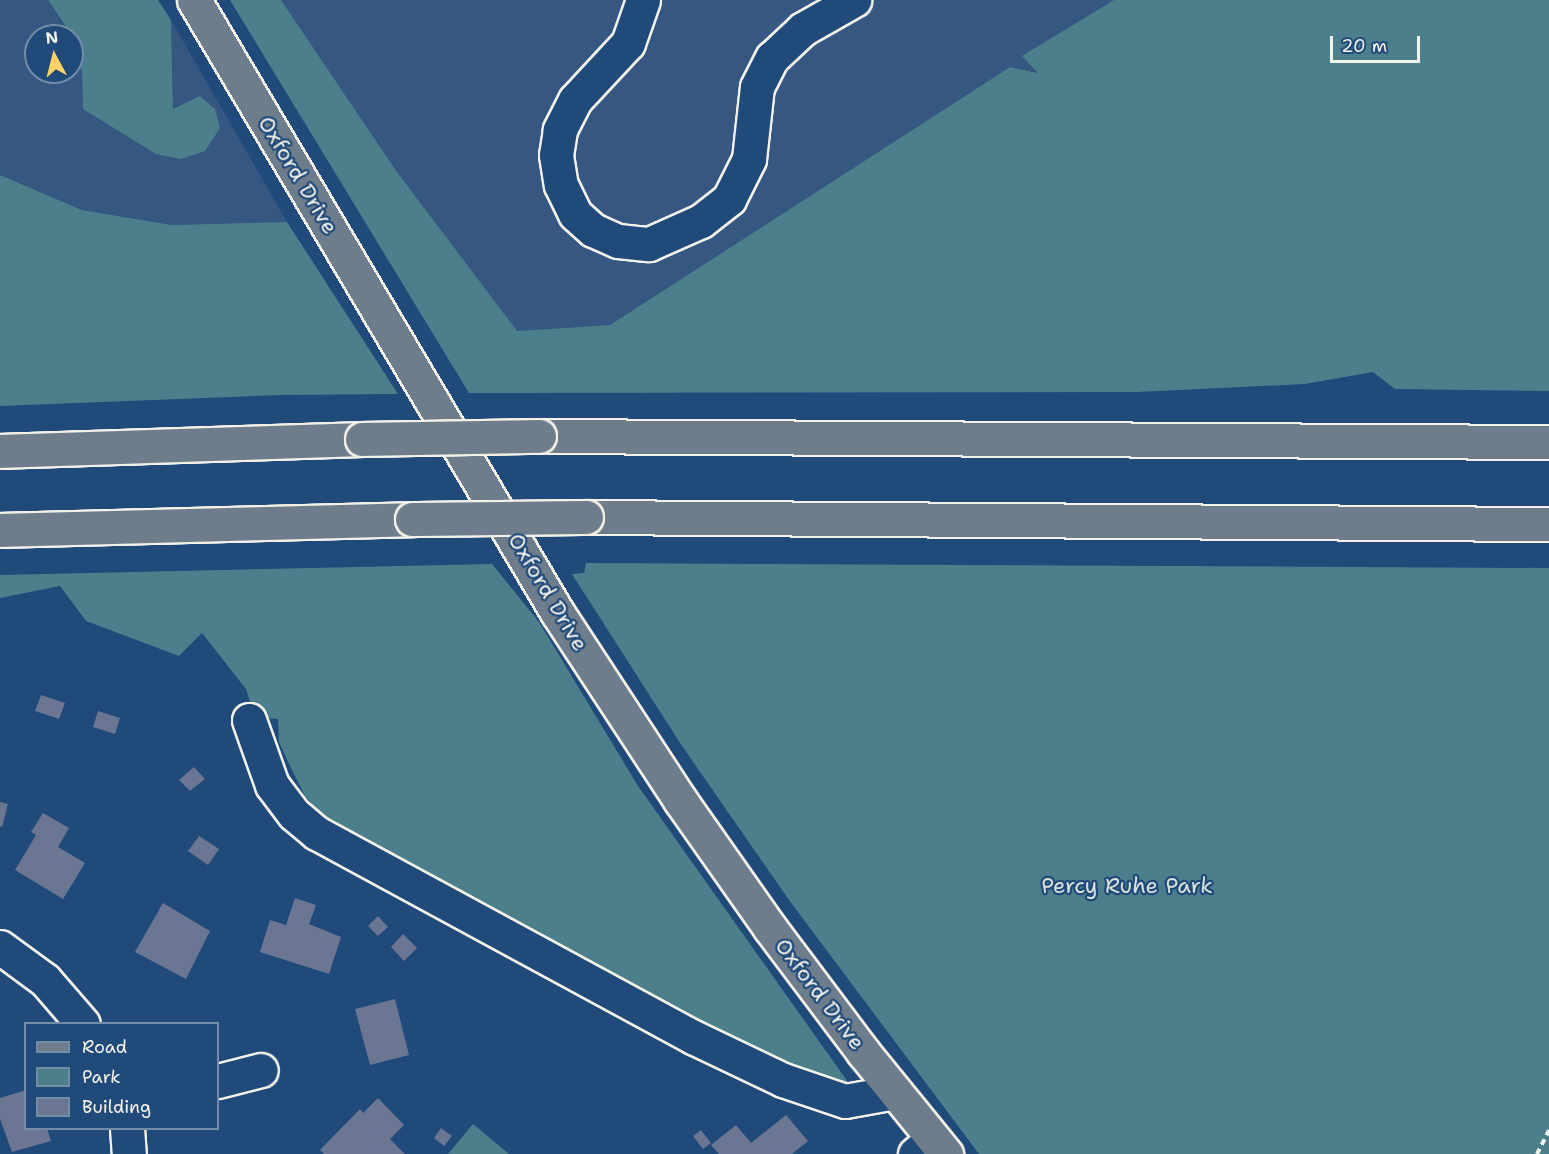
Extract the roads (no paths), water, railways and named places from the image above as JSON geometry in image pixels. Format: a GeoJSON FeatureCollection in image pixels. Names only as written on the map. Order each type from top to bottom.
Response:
{"type":"FeatureCollection","features":[{"type":"Feature","properties":{"kind":"main road","name":"Oxford Drive"},"geometry":{"type":"LineString","coordinates":[[194,0],[557,612],[744,891],[895,1092],[931,1149]]}},
{"type":"Feature","properties":{"kind":"main road"},"geometry":{"type":"LineString","coordinates":[[0,451],[362,439],[539,436],[1549,442]]}},
{"type":"Feature","properties":{"kind":"main road"},"geometry":{"type":"LineString","coordinates":[[0,530],[412,519],[586,517],[1549,524]]}},
{"type":"Feature","properties":{"kind":"street"},"geometry":{"type":"LineString","coordinates":[[643,0],[628,43],[574,100],[560,130],[556,155],[561,185],[575,214],[592,230],[618,241],[649,244],[701,221],[729,199],[749,159],[757,87],[772,58],[803,29],[854,0]]}},
{"type":"Feature","properties":{"kind":"street"},"geometry":{"type":"LineString","coordinates":[[249,720],[272,785],[294,814],[317,833],[693,1037],[783,1080],[845,1101],[895,1092]]}},
{"type":"Feature","properties":{"kind":"street"},"geometry":{"type":"LineString","coordinates":[[0,947],[45,980],[82,1022]]}},
{"type":"Feature","properties":{"kind":"street"},"geometry":{"type":"LineString","coordinates":[[219,1081],[261,1070]]}},
{"type":"Feature","properties":{"kind":"street"},"geometry":{"type":"LineString","coordinates":[[127,1130],[129,1154]]}},
{"type":"Feature","properties":{"kind":"park label","name":"Percy Ruhe Park"},"geometry":{"type":"Point","coordinates":[1127,886]}}]}
